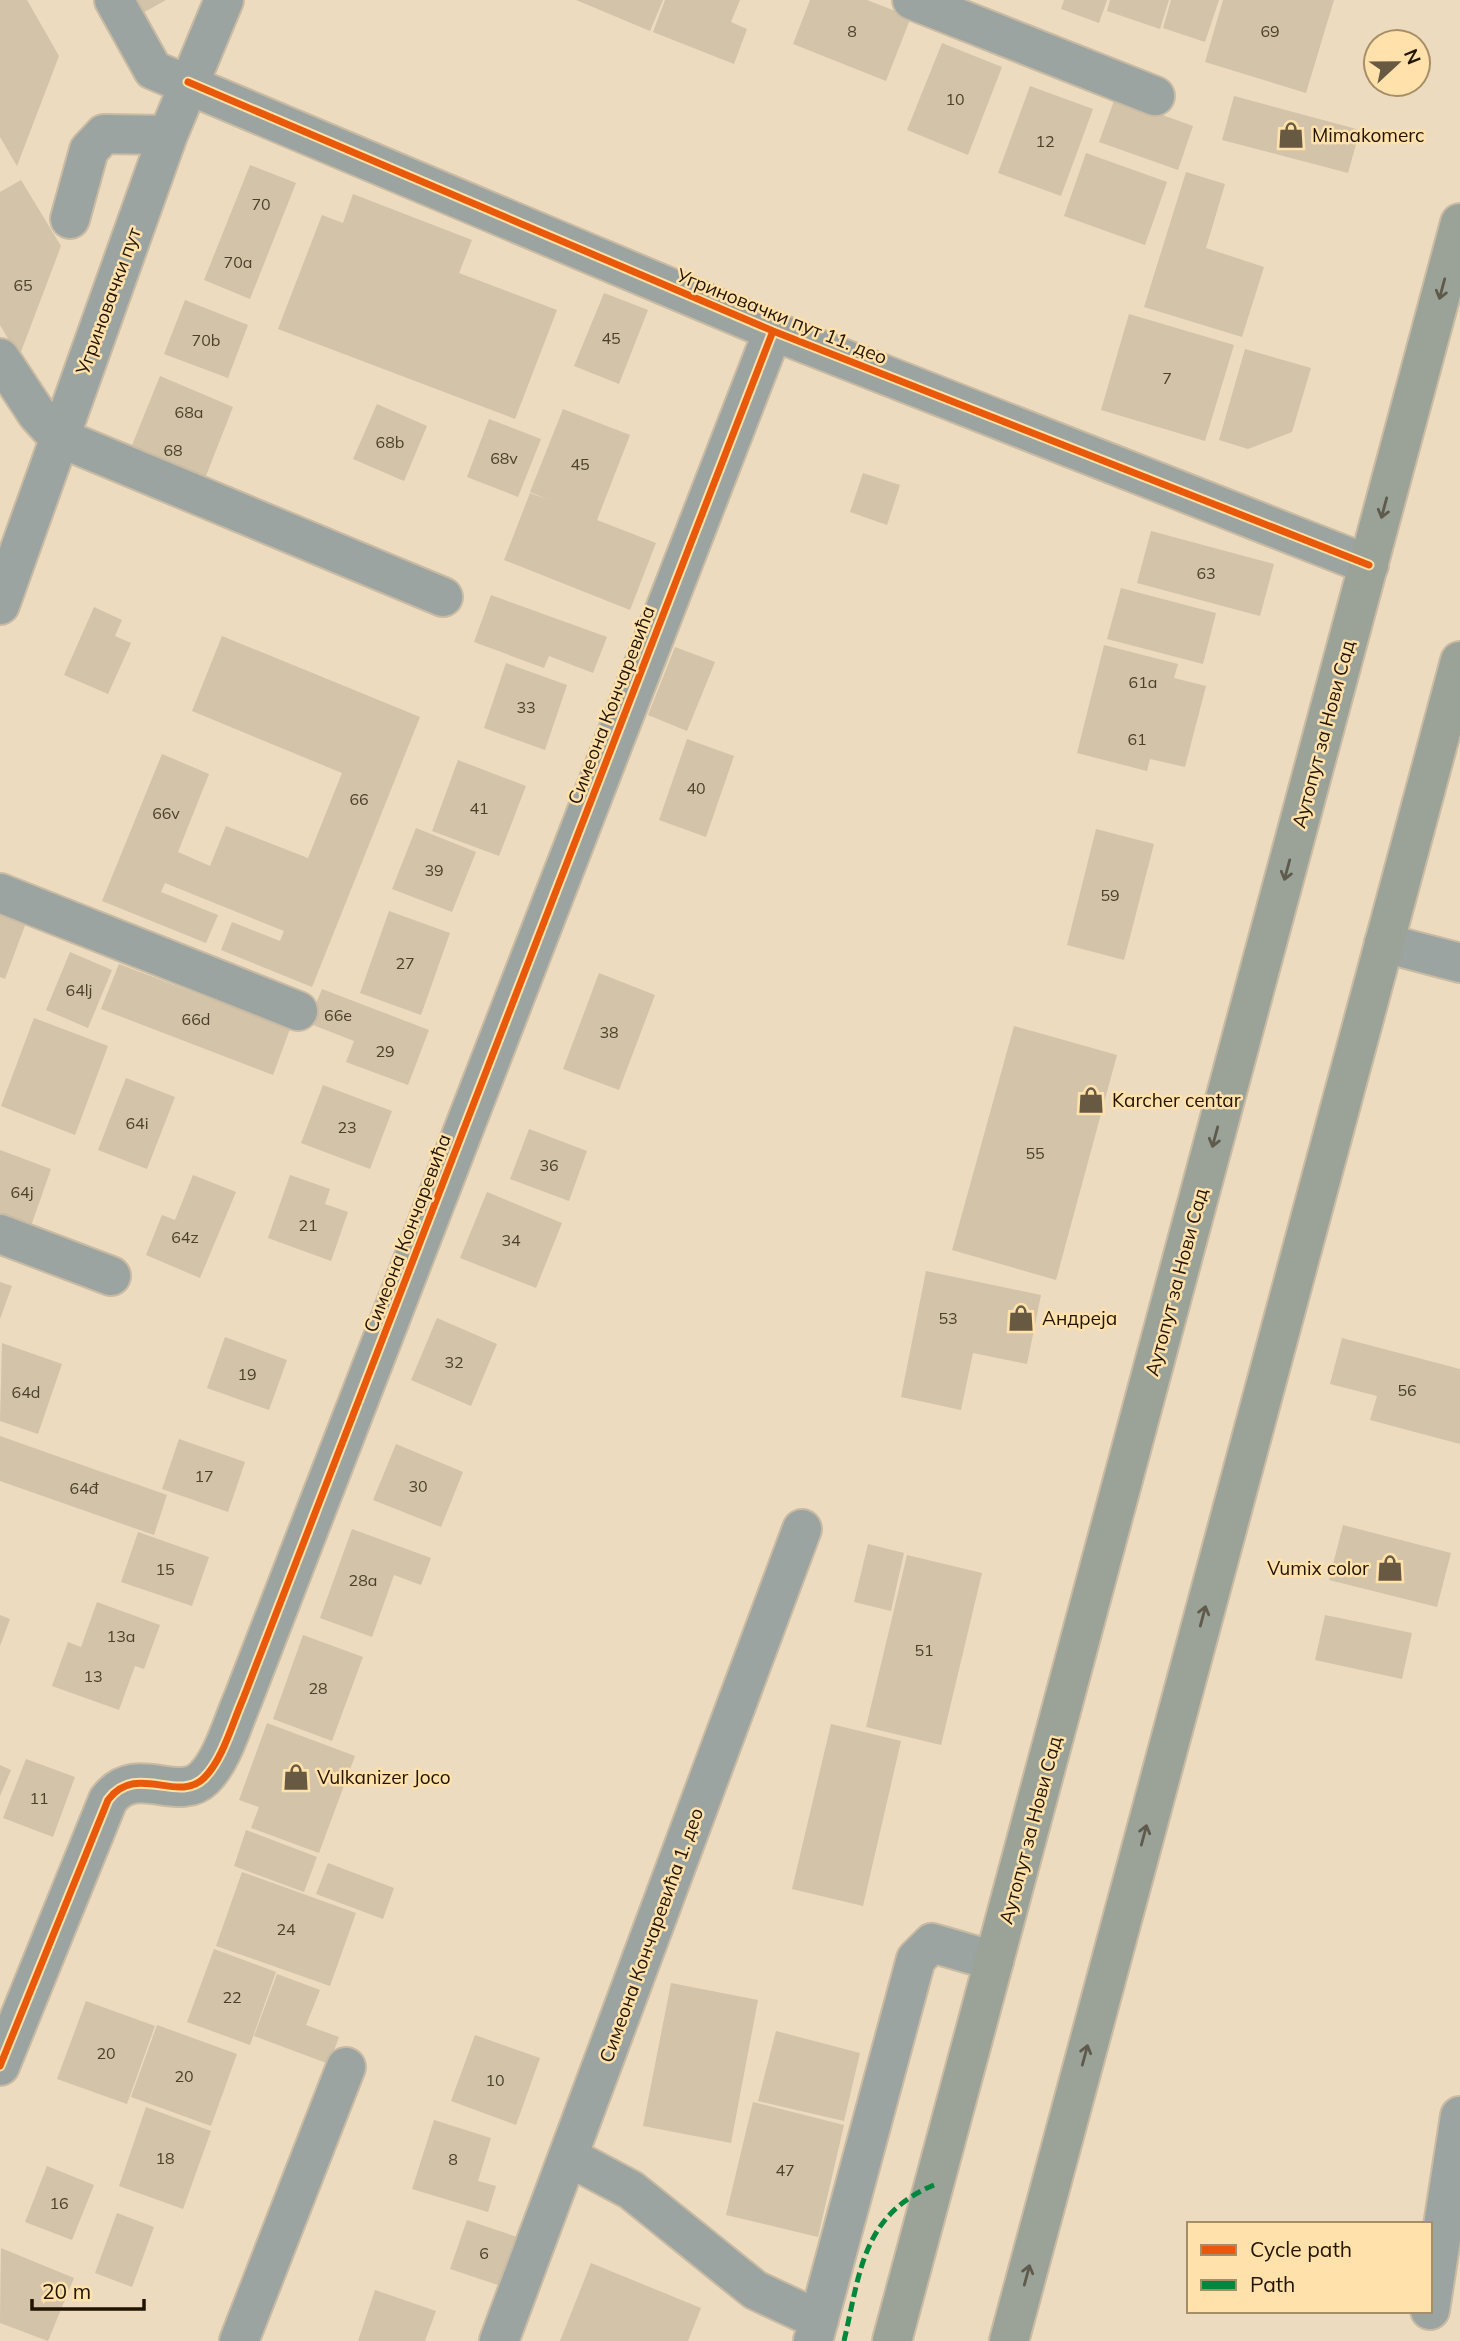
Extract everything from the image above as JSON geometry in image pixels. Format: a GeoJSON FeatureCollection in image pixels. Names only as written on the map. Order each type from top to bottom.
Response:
{"type":"FeatureCollection","features":[{"type":"Feature","properties":{"kind":"main road","name":"Аутопут за Нови Сад"},"geometry":{"type":"LineString","coordinates":[[892,2341],[1460,223]]}},
{"type":"Feature","properties":{"kind":"main road"},"geometry":{"type":"LineString","coordinates":[[1009,2341],[1460,665]]}},
{"type":"Feature","properties":{"kind":"street","name":"Угриновачки пут 11. део"},"geometry":{"type":"LineString","coordinates":[[114,0],[153,70],[188,82],[773,331],[1369,565]]}},
{"type":"Feature","properties":{"kind":"street","name":"Угриновачки пут"},"geometry":{"type":"LineString","coordinates":[[0,605],[168,135],[224,0]]}},
{"type":"Feature","properties":{"kind":"street"},"geometry":{"type":"LineString","coordinates":[[912,0],[1155,96]]}},
{"type":"Feature","properties":{"kind":"street"},"geometry":{"type":"LineString","coordinates":[[70,219],[89,150],[104,134],[168,135]]}},
{"type":"Feature","properties":{"kind":"street","name":"Симеона Кончаревића"},"geometry":{"type":"LineString","coordinates":[[0,2066],[108,1800],[114,1792],[139,1781],[188,1786],[203,1779],[215,1762],[238,1712],[773,331]]}},
{"type":"Feature","properties":{"kind":"street"},"geometry":{"type":"LineString","coordinates":[[0,358],[37,414],[58,437],[443,597]]}},
{"type":"Feature","properties":{"kind":"street"},"geometry":{"type":"LineString","coordinates":[[0,893],[298,1011]]}},
{"type":"Feature","properties":{"kind":"street"},"geometry":{"type":"LineString","coordinates":[[1384,943],[1460,963]]}},
{"type":"Feature","properties":{"kind":"street"},"geometry":{"type":"LineString","coordinates":[[0,1234],[111,1276]]}},
{"type":"Feature","properties":{"kind":"street","name":"Симеона Кончаревића 1. део"},"geometry":{"type":"LineString","coordinates":[[499,2341],[802,1529]]}},
{"type":"Feature","properties":{"kind":"street"},"geometry":{"type":"LineString","coordinates":[[569,2157],[612,2177],[631,2190],[755,2290],[816,2331],[916,1959],[932,1943],[994,1961]]}},
{"type":"Feature","properties":{"kind":"street"},"geometry":{"type":"LineString","coordinates":[[239,2341],[346,2067]]}},
{"type":"Feature","properties":{"kind":"street"},"geometry":{"type":"LineString","coordinates":[[1432,2298],[1460,2116]]}},
{"type":"Feature","properties":{"kind":"street"},"geometry":{"type":"LineString","coordinates":[[1425,2341],[1430,2313]]}},
{"type":"Feature","properties":{"kind":"building"},"geometry":{"type":"Polygon","coordinates":[[[0,0],[27,0],[59,56],[17,166],[0,137],[0,0]]]}},
{"type":"Feature","properties":{"kind":"building"},"geometry":{"type":"Polygon","coordinates":[[[131,0],[166,0],[139,15],[131,0]]]}},
{"type":"Feature","properties":{"kind":"building"},"geometry":{"type":"Polygon","coordinates":[[[576,0],[663,0],[650,31],[576,0]]]}},
{"type":"Feature","properties":{"kind":"building"},"geometry":{"type":"Polygon","coordinates":[[[665,0],[740,0],[731,22],[747,29],[734,64],[653,32],[665,0]]]}},
{"type":"Feature","properties":{"kind":"building"},"geometry":{"type":"Polygon","coordinates":[[[810,0],[867,0],[911,17],[886,81],[793,44],[810,0]]]}},
{"type":"Feature","properties":{"kind":"building"},"geometry":{"type":"Polygon","coordinates":[[[1064,0],[1107,0],[1099,23],[1061,9],[1064,0]]]}},
{"type":"Feature","properties":{"kind":"building"},"geometry":{"type":"Polygon","coordinates":[[[1110,0],[1169,0],[1160,29],[1107,11],[1110,0]]]}},
{"type":"Feature","properties":{"kind":"building"},"geometry":{"type":"Polygon","coordinates":[[[1171,0],[1219,0],[1205,42],[1163,28],[1171,0]]]}},
{"type":"Feature","properties":{"kind":"building"},"geometry":{"type":"Polygon","coordinates":[[[1223,0],[1334,0],[1306,93],[1205,62],[1223,0]]]}},
{"type":"Feature","properties":{"kind":"building"},"geometry":{"type":"Polygon","coordinates":[[[942,43],[1002,67],[968,155],[907,130],[942,43]]]}},
{"type":"Feature","properties":{"kind":"building"},"geometry":{"type":"Polygon","coordinates":[[[1030,86],[1093,109],[1061,196],[998,173],[1030,86]]]}},
{"type":"Feature","properties":{"kind":"building","name":"Mimakomerc"},"geometry":{"type":"Polygon","coordinates":[[[1234,96],[1360,130],[1348,173],[1222,140],[1234,96]]]}},
{"type":"Feature","properties":{"kind":"building"},"geometry":{"type":"Polygon","coordinates":[[[1115,98],[1193,126],[1178,170],[1099,142],[1115,98]]]}},
{"type":"Feature","properties":{"kind":"building"},"geometry":{"type":"Polygon","coordinates":[[[1086,153],[1167,182],[1145,245],[1064,216],[1086,153]]]}},
{"type":"Feature","properties":{"kind":"building"},"geometry":{"type":"Polygon","coordinates":[[[250,165],[296,183],[250,299],[204,280],[250,165]]]}},
{"type":"Feature","properties":{"kind":"building"},"geometry":{"type":"Polygon","coordinates":[[[1186,172],[1225,184],[1206,248],[1264,267],[1242,337],[1144,307],[1186,172]]]}},
{"type":"Feature","properties":{"kind":"building"},"geometry":{"type":"Polygon","coordinates":[[[21,180],[61,246],[19,357],[0,325],[0,192],[21,180]]]}},
{"type":"Feature","properties":{"kind":"building"},"geometry":{"type":"Polygon","coordinates":[[[353,194],[472,240],[459,273],[557,310],[515,419],[278,329],[322,215],[343,223],[353,194]]]}},
{"type":"Feature","properties":{"kind":"building"},"geometry":{"type":"Polygon","coordinates":[[[604,293],[648,310],[619,384],[574,366],[604,293]]]}},
{"type":"Feature","properties":{"kind":"building"},"geometry":{"type":"Polygon","coordinates":[[[185,300],[248,325],[228,378],[164,354],[185,300]]]}},
{"type":"Feature","properties":{"kind":"building"},"geometry":{"type":"Polygon","coordinates":[[[1129,314],[1234,345],[1205,441],[1101,410],[1129,314]]]}},
{"type":"Feature","properties":{"kind":"building"},"geometry":{"type":"Polygon","coordinates":[[[1245,349],[1311,368],[1292,432],[1248,449],[1219,440],[1245,349]]]}},
{"type":"Feature","properties":{"kind":"building"},"geometry":{"type":"Polygon","coordinates":[[[160,376],[233,407],[202,486],[128,455],[160,376]]]}},
{"type":"Feature","properties":{"kind":"building"},"geometry":{"type":"Polygon","coordinates":[[[377,404],[427,426],[404,481],[353,459],[377,404]]]}},
{"type":"Feature","properties":{"kind":"building"},"geometry":{"type":"Polygon","coordinates":[[[563,409],[630,435],[597,520],[656,543],[630,610],[504,560],[530,493],[549,500],[530,492],[563,409]]]}},
{"type":"Feature","properties":{"kind":"building"},"geometry":{"type":"Polygon","coordinates":[[[489,419],[541,439],[518,497],[467,477],[489,419]]]}},
{"type":"Feature","properties":{"kind":"building"},"geometry":{"type":"Polygon","coordinates":[[[863,473],[900,485],[887,525],[850,512],[863,473]]]}},
{"type":"Feature","properties":{"kind":"building"},"geometry":{"type":"Polygon","coordinates":[[[1151,531],[1274,564],[1260,616],[1137,583],[1151,531]]]}},
{"type":"Feature","properties":{"kind":"building"},"geometry":{"type":"Polygon","coordinates":[[[1121,588],[1216,613],[1203,664],[1107,639],[1121,588]]]}},
{"type":"Feature","properties":{"kind":"building"},"geometry":{"type":"Polygon","coordinates":[[[491,595],[607,637],[593,673],[549,656],[544,668],[474,642],[491,595]]]}},
{"type":"Feature","properties":{"kind":"building"},"geometry":{"type":"Polygon","coordinates":[[[94,607],[122,620],[115,636],[131,643],[108,694],[64,675],[94,607]]]}},
{"type":"Feature","properties":{"kind":"building"},"geometry":{"type":"Polygon","coordinates":[[[222,636],[420,717],[312,987],[221,950],[232,922],[280,941],[284,931],[165,883],[161,892],[218,915],[206,943],[102,901],[162,754],[209,774],[178,852],[210,866],[226,826],[308,858],[342,773],[192,711],[222,636]]]}},
{"type":"Feature","properties":{"kind":"building"},"geometry":{"type":"Polygon","coordinates":[[[1104,645],[1178,664],[1174,678],[1206,686],[1185,767],[1150,759],[1147,771],[1077,753],[1104,645]]]}},
{"type":"Feature","properties":{"kind":"building"},"geometry":{"type":"Polygon","coordinates":[[[675,647],[715,662],[687,731],[648,715],[675,647]]]}},
{"type":"Feature","properties":{"kind":"building"},"geometry":{"type":"Polygon","coordinates":[[[506,663],[567,685],[545,750],[484,728],[506,663]]]}},
{"type":"Feature","properties":{"kind":"building"},"geometry":{"type":"Polygon","coordinates":[[[687,739],[734,756],[706,837],[659,820],[687,739]]]}},
{"type":"Feature","properties":{"kind":"building"},"geometry":{"type":"Polygon","coordinates":[[[458,760],[526,786],[499,856],[432,831],[458,760]]]}},
{"type":"Feature","properties":{"kind":"building"},"geometry":{"type":"Polygon","coordinates":[[[416,828],[476,852],[452,912],[392,889],[416,828]]]}},
{"type":"Feature","properties":{"kind":"building"},"geometry":{"type":"Polygon","coordinates":[[[1096,829],[1154,844],[1124,960],[1067,945],[1096,829]]]}},
{"type":"Feature","properties":{"kind":"building"},"geometry":{"type":"Polygon","coordinates":[[[0,910],[27,920],[5,979],[0,977],[0,910]]]}},
{"type":"Feature","properties":{"kind":"building"},"geometry":{"type":"Polygon","coordinates":[[[389,911],[450,933],[421,1015],[360,993],[389,911]]]}},
{"type":"Feature","properties":{"kind":"building"},"geometry":{"type":"Polygon","coordinates":[[[70,952],[112,970],[88,1028],[46,1010],[70,952]]]}},
{"type":"Feature","properties":{"kind":"building"},"geometry":{"type":"Polygon","coordinates":[[[119,964],[290,1029],[273,1075],[101,1009],[119,964]]]}},
{"type":"Feature","properties":{"kind":"building"},"geometry":{"type":"Polygon","coordinates":[[[599,973],[655,995],[619,1090],[563,1069],[599,973]]]}},
{"type":"Feature","properties":{"kind":"building"},"geometry":{"type":"Polygon","coordinates":[[[322,989],[429,1030],[408,1085],[346,1062],[354,1041],[308,1023],[322,989]]]}},
{"type":"Feature","properties":{"kind":"building"},"geometry":{"type":"Polygon","coordinates":[[[34,1018],[108,1046],[75,1135],[1,1106],[34,1018]]]}},
{"type":"Feature","properties":{"kind":"building"},"geometry":{"type":"Polygon","coordinates":[[[1014,1026],[1117,1055],[1056,1280],[952,1250],[1014,1026]]]}},
{"type":"Feature","properties":{"kind":"building"},"geometry":{"type":"Polygon","coordinates":[[[126,1078],[175,1097],[147,1169],[98,1150],[126,1078]]]}},
{"type":"Feature","properties":{"kind":"building"},"geometry":{"type":"Polygon","coordinates":[[[323,1085],[392,1111],[370,1169],[301,1143],[323,1085]]]}},
{"type":"Feature","properties":{"kind":"building"},"geometry":{"type":"Polygon","coordinates":[[[529,1129],[587,1151],[569,1201],[510,1179],[529,1129]]]}},
{"type":"Feature","properties":{"kind":"building"},"geometry":{"type":"Polygon","coordinates":[[[0,1150],[51,1169],[31,1226],[0,1215],[0,1150]]]}},
{"type":"Feature","properties":{"kind":"building"},"geometry":{"type":"Polygon","coordinates":[[[193,1175],[236,1192],[200,1278],[146,1255],[162,1215],[175,1220],[193,1175]]]}},
{"type":"Feature","properties":{"kind":"building"},"geometry":{"type":"Polygon","coordinates":[[[290,1175],[330,1189],[325,1204],[348,1212],[331,1261],[268,1238],[290,1175]]]}},
{"type":"Feature","properties":{"kind":"building"},"geometry":{"type":"Polygon","coordinates":[[[487,1192],[562,1223],[536,1288],[460,1258],[487,1192]]]}},
{"type":"Feature","properties":{"kind":"building"},"geometry":{"type":"Polygon","coordinates":[[[926,1271],[1041,1295],[1027,1364],[973,1353],[961,1410],[901,1397],[926,1271]]]}},
{"type":"Feature","properties":{"kind":"building"},"geometry":{"type":"Polygon","coordinates":[[[0,1282],[12,1286],[0,1319],[0,1282]]]}},
{"type":"Feature","properties":{"kind":"building"},"geometry":{"type":"Polygon","coordinates":[[[437,1318],[497,1344],[471,1406],[411,1380],[437,1318]]]}},
{"type":"Feature","properties":{"kind":"building"},"geometry":{"type":"Polygon","coordinates":[[[225,1337],[287,1360],[269,1410],[207,1388],[225,1337]]]}},
{"type":"Feature","properties":{"kind":"building"},"geometry":{"type":"Polygon","coordinates":[[[1342,1338],[1460,1369],[1460,1444],[1370,1420],[1377,1396],[1330,1384],[1342,1338]]]}},
{"type":"Feature","properties":{"kind":"building"},"geometry":{"type":"Polygon","coordinates":[[[2,1343],[62,1364],[38,1434],[0,1421],[2,1343]]]}},
{"type":"Feature","properties":{"kind":"building"},"geometry":{"type":"Polygon","coordinates":[[[0,1436],[167,1495],[154,1535],[0,1481],[0,1436]]]}},
{"type":"Feature","properties":{"kind":"building"},"geometry":{"type":"Polygon","coordinates":[[[179,1439],[245,1462],[228,1512],[162,1489],[179,1439]]]}},
{"type":"Feature","properties":{"kind":"building"},"geometry":{"type":"Polygon","coordinates":[[[396,1444],[463,1472],[441,1527],[373,1500],[396,1444]]]}},
{"type":"Feature","properties":{"kind":"building"},"geometry":{"type":"Polygon","coordinates":[[[1343,1525],[1451,1553],[1437,1607],[1329,1580],[1343,1525]]]}},
{"type":"Feature","properties":{"kind":"building"},"geometry":{"type":"Polygon","coordinates":[[[352,1529],[431,1558],[421,1585],[394,1575],[372,1637],[320,1618],[352,1529]]]}},
{"type":"Feature","properties":{"kind":"building"},"geometry":{"type":"Polygon","coordinates":[[[138,1532],[209,1557],[192,1606],[121,1582],[138,1532]]]}},
{"type":"Feature","properties":{"kind":"building"},"geometry":{"type":"Polygon","coordinates":[[[868,1544],[904,1553],[891,1611],[854,1602],[868,1544]]]}},
{"type":"Feature","properties":{"kind":"building"},"geometry":{"type":"Polygon","coordinates":[[[907,1555],[982,1573],[941,1745],[866,1727],[907,1555]]]}},
{"type":"Feature","properties":{"kind":"building"},"geometry":{"type":"Polygon","coordinates":[[[97,1602],[160,1625],[144,1669],[135,1666],[119,1710],[52,1686],[68,1642],[81,1647],[97,1602]]]}},
{"type":"Feature","properties":{"kind":"building"},"geometry":{"type":"Polygon","coordinates":[[[0,1615],[10,1619],[0,1646],[0,1615]]]}},
{"type":"Feature","properties":{"kind":"building"},"geometry":{"type":"Polygon","coordinates":[[[1325,1615],[1412,1633],[1402,1679],[1315,1660],[1325,1615]]]}},
{"type":"Feature","properties":{"kind":"building"},"geometry":{"type":"Polygon","coordinates":[[[303,1635],[363,1657],[332,1741],[273,1719],[303,1635]]]}},
{"type":"Feature","properties":{"kind":"building"},"geometry":{"type":"Polygon","coordinates":[[[267,1723],[355,1756],[319,1853],[251,1828],[259,1807],[239,1800],[267,1723]]]}},
{"type":"Feature","properties":{"kind":"building"},"geometry":{"type":"Polygon","coordinates":[[[831,1724],[901,1741],[863,1906],[792,1889],[831,1724]]]}},
{"type":"Feature","properties":{"kind":"building"},"geometry":{"type":"Polygon","coordinates":[[[26,1759],[75,1777],[53,1837],[3,1818],[26,1759]]]}},
{"type":"Feature","properties":{"kind":"building"},"geometry":{"type":"Polygon","coordinates":[[[0,1765],[11,1770],[0,1796],[0,1765]]]}},
{"type":"Feature","properties":{"kind":"building"},"geometry":{"type":"Polygon","coordinates":[[[246,1830],[317,1857],[304,1892],[234,1866],[246,1830]]]}},
{"type":"Feature","properties":{"kind":"building"},"geometry":{"type":"Polygon","coordinates":[[[328,1863],[394,1888],[383,1919],[316,1894],[328,1863]]]}},
{"type":"Feature","properties":{"kind":"building"},"geometry":{"type":"Polygon","coordinates":[[[242,1872],[356,1913],[330,1986],[216,1946],[242,1872]]]}},
{"type":"Feature","properties":{"kind":"building"},"geometry":{"type":"Polygon","coordinates":[[[214,1949],[276,1972],[250,2045],[187,2022],[214,1949]]]}},
{"type":"Feature","properties":{"kind":"building"},"geometry":{"type":"Polygon","coordinates":[[[277,1974],[320,1990],[306,2025],[339,2037],[329,2064],[254,2036],[277,1974]]]}},
{"type":"Feature","properties":{"kind":"building"},"geometry":{"type":"Polygon","coordinates":[[[671,1983],[758,2000],[731,2143],[643,2126],[671,1983]]]}},
{"type":"Feature","properties":{"kind":"building"},"geometry":{"type":"Polygon","coordinates":[[[86,2001],[155,2026],[127,2104],[57,2079],[86,2001]]]}},
{"type":"Feature","properties":{"kind":"building"},"geometry":{"type":"Polygon","coordinates":[[[157,2025],[237,2054],[211,2126],[131,2097],[157,2025]]]}},
{"type":"Feature","properties":{"kind":"building"},"geometry":{"type":"Polygon","coordinates":[[[776,2031],[860,2053],[844,2121],[758,2101],[776,2031]]]}},
{"type":"Feature","properties":{"kind":"building"},"geometry":{"type":"Polygon","coordinates":[[[475,2035],[540,2058],[516,2125],[451,2101],[475,2035]]]}},
{"type":"Feature","properties":{"kind":"building"},"geometry":{"type":"Polygon","coordinates":[[[753,2102],[844,2125],[818,2237],[726,2215],[753,2102]]]}},
{"type":"Feature","properties":{"kind":"building"},"geometry":{"type":"Polygon","coordinates":[[[146,2107],[211,2131],[183,2209],[119,2186],[146,2107]]]}},
{"type":"Feature","properties":{"kind":"building"},"geometry":{"type":"Polygon","coordinates":[[[434,2120],[491,2138],[478,2181],[496,2186],[488,2212],[412,2189],[434,2120]]]}},
{"type":"Feature","properties":{"kind":"building"},"geometry":{"type":"Polygon","coordinates":[[[47,2166],[94,2185],[72,2240],[25,2222],[47,2166]]]}},
{"type":"Feature","properties":{"kind":"building"},"geometry":{"type":"Polygon","coordinates":[[[117,2213],[154,2227],[132,2287],[95,2273],[117,2213]]]}},
{"type":"Feature","properties":{"kind":"building"},"geometry":{"type":"Polygon","coordinates":[[[467,2220],[517,2237],[501,2286],[450,2269],[467,2220]]]}},
{"type":"Feature","properties":{"kind":"building"},"geometry":{"type":"Polygon","coordinates":[[[1,2248],[74,2278],[48,2341],[0,2323],[1,2248]]]}},
{"type":"Feature","properties":{"kind":"building"},"geometry":{"type":"Polygon","coordinates":[[[591,2263],[701,2308],[688,2341],[560,2341],[591,2263]]]}},
{"type":"Feature","properties":{"kind":"building"},"geometry":{"type":"Polygon","coordinates":[[[375,2290],[436,2311],[425,2341],[358,2341],[375,2290]]]}},
{"type":"Feature","properties":{"kind":"marked path"},"geometry":{"type":"LineString","coordinates":[[844,2341],[861,2270],[878,2230],[892,2212],[934,2185]]}},
{"type":"Feature","properties":{"kind":"cycle path"},"geometry":{"type":"LineString","coordinates":[[188,82],[773,331],[1369,565]]}},
{"type":"Feature","properties":{"kind":"cycle path"},"geometry":{"type":"LineString","coordinates":[[0,2066],[108,1800],[119,1789],[131,1784],[182,1787],[194,1785],[211,1770],[227,1741],[773,331]]}},
{"type":"Feature","properties":{"kind":"place","name":"Mimakomerc"},"geometry":{"type":"Point","coordinates":[1291,135]}},
{"type":"Feature","properties":{"kind":"place","name":"Karcher centar"},"geometry":{"type":"Point","coordinates":[1091,1100]}},
{"type":"Feature","properties":{"kind":"place","name":"Андреја"},"geometry":{"type":"Point","coordinates":[1021,1318]}},
{"type":"Feature","properties":{"kind":"place","name":"Vumix color"},"geometry":{"type":"Point","coordinates":[1390,1568]}},
{"type":"Feature","properties":{"kind":"place","name":"Vulkanizer Joco"},"geometry":{"type":"Point","coordinates":[296,1777]}}]}
